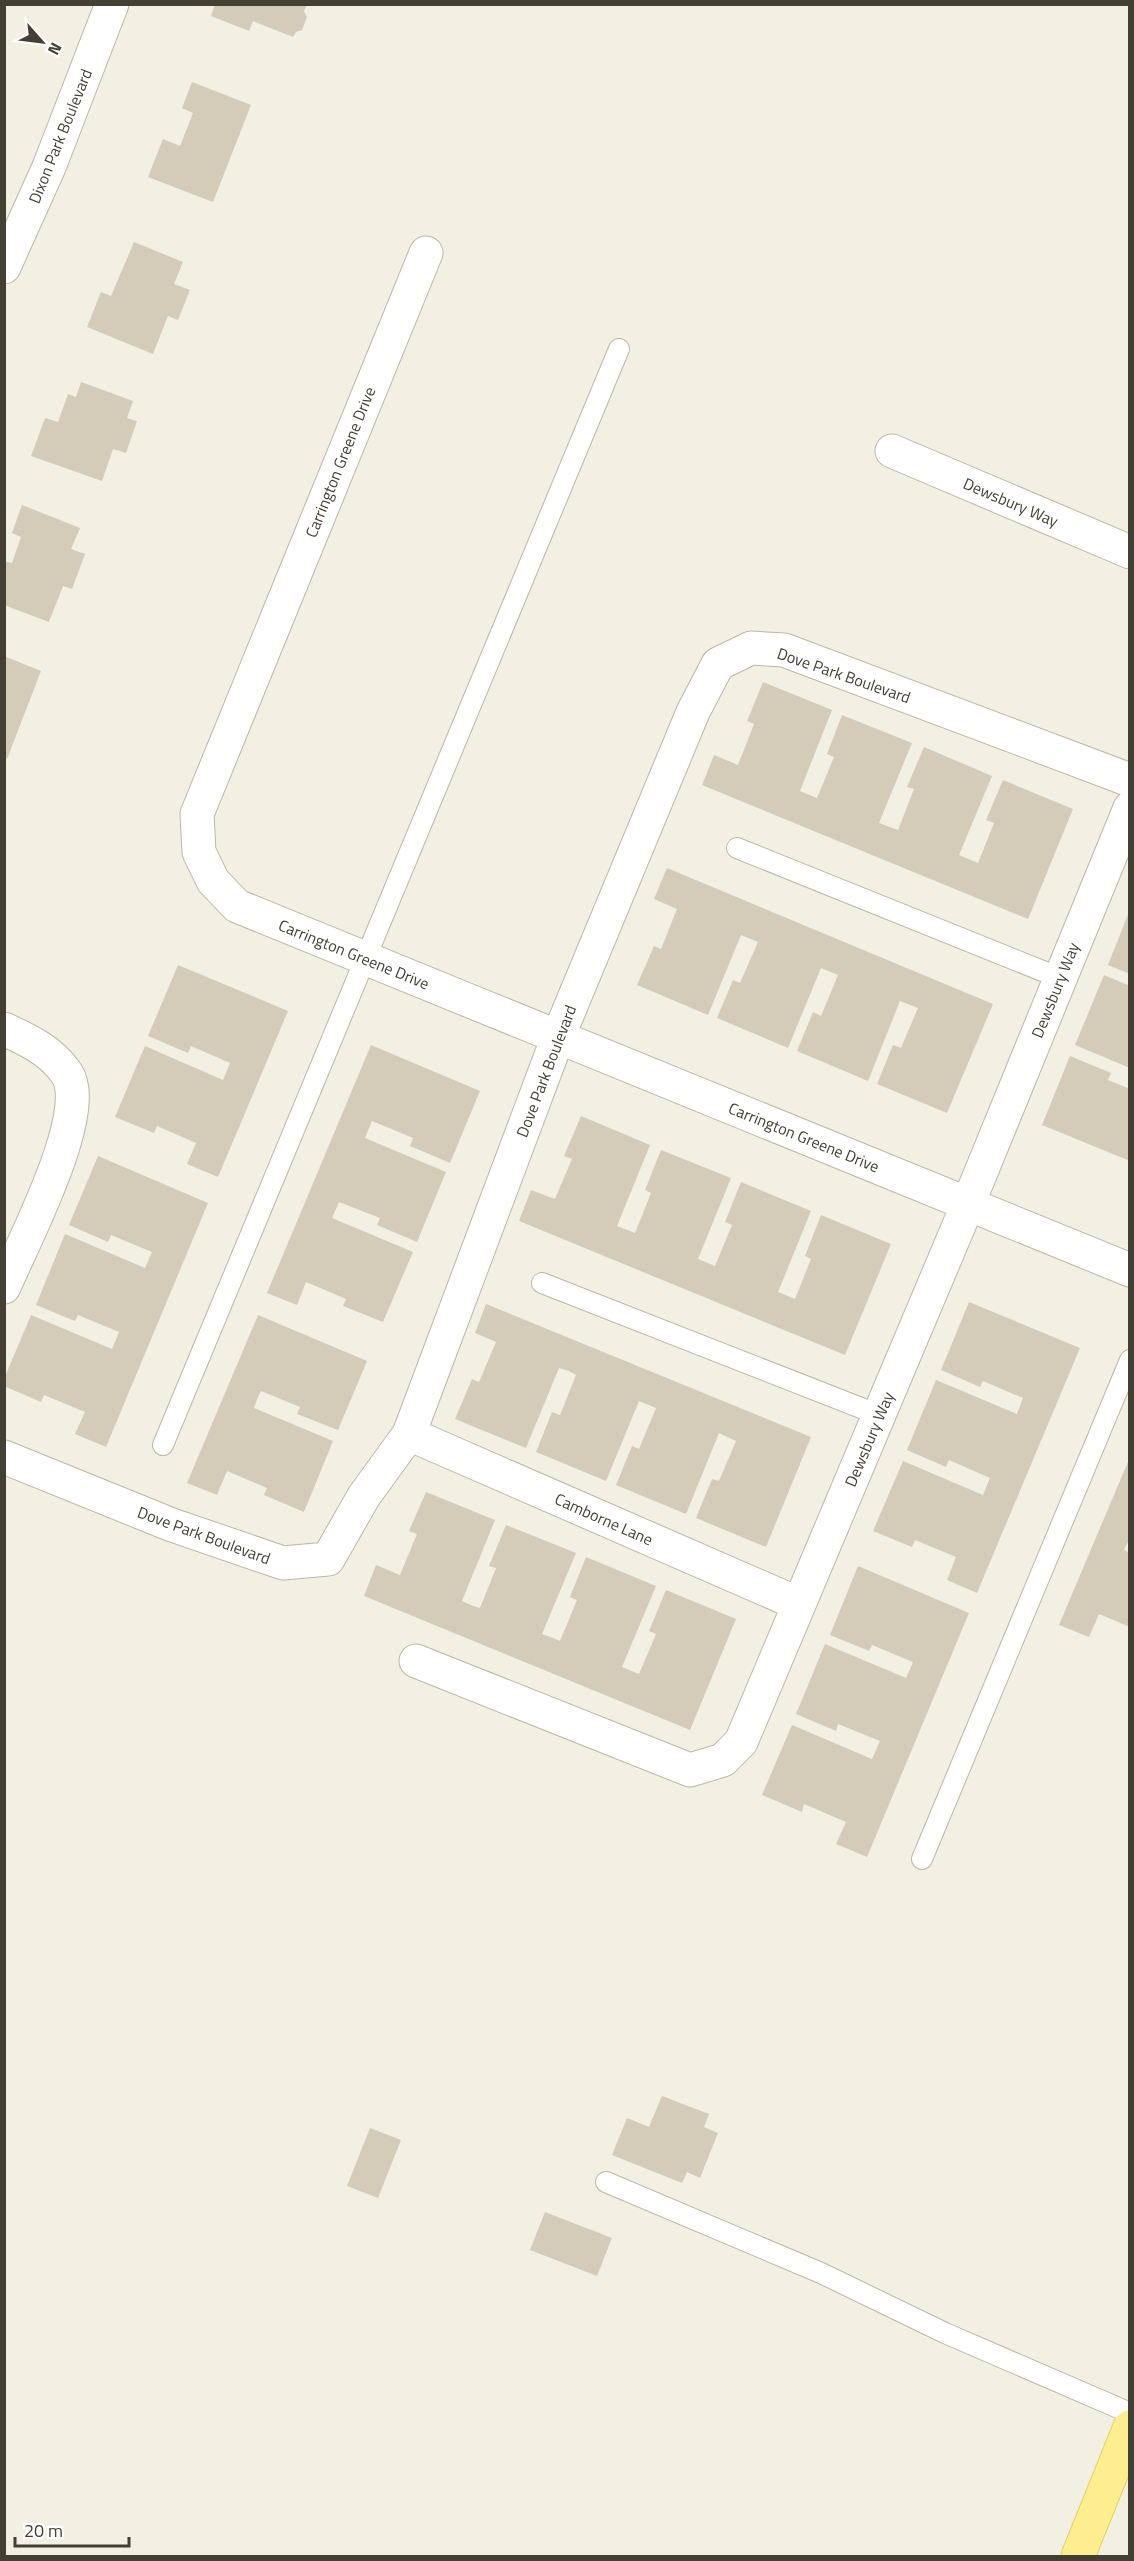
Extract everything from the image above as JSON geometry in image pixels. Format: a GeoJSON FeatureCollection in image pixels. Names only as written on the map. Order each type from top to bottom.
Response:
{"type":"FeatureCollection","features":[{"type":"Feature","properties":{"kind":"main road"},"geometry":{"type":"LineString","coordinates":[[1078,2556],[1130,2427]]}},
{"type":"Feature","properties":{"kind":"street","name":"Dixon Park Boulevard"},"geometry":{"type":"LineString","coordinates":[[4,267],[49,167],[112,4]]}},
{"type":"Feature","properties":{"kind":"street","name":"Carrington Greene Drive"},"geometry":{"type":"LineString","coordinates":[[426,253],[197,814],[199,852],[213,881],[237,906],[1130,1270]]}},
{"type":"Feature","properties":{"kind":"street","name":"Dewsbury Way"},"geometry":{"type":"LineString","coordinates":[[892,451],[1130,552]]}},
{"type":"Feature","properties":{"kind":"street","name":"Dove Park Boulevard"},"geometry":{"type":"LineString","coordinates":[[4,1457],[172,1525],[283,1563],[328,1559],[364,1496],[409,1434],[558,1037],[693,712],[718,664],[751,648],[784,650],[1130,780]]}},
{"type":"Feature","properties":{"kind":"street","name":"Dewsbury Way"},"geometry":{"type":"LineString","coordinates":[[416,1661],[690,1770],[723,1760],[741,1742],[968,1204],[1130,808]]}},
{"type":"Feature","properties":{"kind":"street"},"geometry":{"type":"LineString","coordinates":[[4,1029],[43,1048],[68,1076],[74,1107],[67,1137],[4,1287]]}},
{"type":"Feature","properties":{"kind":"street","name":"Camborne Lane"},"geometry":{"type":"LineString","coordinates":[[409,1434],[799,1604]]}},
{"type":"Feature","properties":{"kind":"lane"},"geometry":{"type":"LineString","coordinates":[[163,1445],[619,349]]}},
{"type":"Feature","properties":{"kind":"lane"},"geometry":{"type":"LineString","coordinates":[[737,848],[1060,978]]}},
{"type":"Feature","properties":{"kind":"lane"},"geometry":{"type":"LineString","coordinates":[[542,1283],[879,1415]]}},
{"type":"Feature","properties":{"kind":"lane"},"geometry":{"type":"LineString","coordinates":[[922,1859],[1130,1360]]}},
{"type":"Feature","properties":{"kind":"lane"},"geometry":{"type":"LineString","coordinates":[[606,2182],[821,2273],[945,2333],[1130,2413]]}},
{"type":"Feature","properties":{"kind":"building"},"geometry":{"type":"Polygon","coordinates":[[[215,4],[307,4],[304,11],[307,17],[302,30],[296,32],[293,37],[253,21],[249,31],[211,16],[215,4]]]}},
{"type":"Feature","properties":{"kind":"building"},"geometry":{"type":"Polygon","coordinates":[[[192,82],[251,105],[213,202],[148,177],[163,139],[180,146],[193,113],[182,108],[192,82]]]}},
{"type":"Feature","properties":{"kind":"building"},"geometry":{"type":"Polygon","coordinates":[[[134,242],[183,262],[174,284],[190,290],[178,320],[168,316],[153,354],[87,327],[101,292],[111,296],[134,242]]]}},
{"type":"Feature","properties":{"kind":"building"},"geometry":{"type":"Polygon","coordinates":[[[81,382],[133,401],[127,418],[137,421],[126,453],[113,449],[102,481],[31,456],[45,418],[58,422],[68,394],[76,397],[81,382]]]}},
{"type":"Feature","properties":{"kind":"building"},"geometry":{"type":"Polygon","coordinates":[[[22,505],[80,528],[71,549],[85,554],[72,589],[63,586],[49,622],[4,605],[4,561],[12,563],[21,537],[12,533],[22,505]]]}},
{"type":"Feature","properties":{"kind":"building"},"geometry":{"type":"Polygon","coordinates":[[[4,656],[41,671],[7,759],[4,758],[4,656]]]}},
{"type":"Feature","properties":{"kind":"building"},"geometry":{"type":"Polygon","coordinates":[[[763,682],[832,710],[800,791],[817,798],[834,757],[827,754],[842,715],[912,743],[879,823],[898,830],[914,789],[907,787],[924,747],[992,776],[959,855],[978,863],[994,823],[986,820],[1003,780],[1073,809],[1028,919],[702,785],[714,755],[738,765],[754,724],[747,721],[763,682]]]}},
{"type":"Feature","properties":{"kind":"building"},"geometry":{"type":"Polygon","coordinates":[[[667,868],[993,1004],[947,1113],[877,1084],[893,1045],[901,1048],[918,1008],[900,1001],[868,1081],[797,1051],[813,1012],[821,1016],[838,975],[821,968],[788,1048],[717,1018],[733,980],[740,983],[758,942],[741,935],[708,1015],[637,985],[654,946],[661,949],[677,909],[654,899],[667,868]]]}},
{"type":"Feature","properties":{"kind":"building"},"geometry":{"type":"Polygon","coordinates":[[[1130,912],[1130,974],[1108,965],[1130,912]]]}},
{"type":"Feature","properties":{"kind":"building"},"geometry":{"type":"Polygon","coordinates":[[[178,965],[288,1011],[218,1177],[187,1164],[196,1143],[157,1126],[154,1133],[115,1117],[145,1046],[223,1080],[230,1063],[191,1046],[188,1053],[148,1036],[178,965]]]}},
{"type":"Feature","properties":{"kind":"building"},"geometry":{"type":"Polygon","coordinates":[[[1104,975],[1130,986],[1130,1068],[1075,1045],[1104,975]]]}},
{"type":"Feature","properties":{"kind":"building"},"geometry":{"type":"Polygon","coordinates":[[[371,1045],[480,1091],[450,1163],[410,1146],[413,1138],[372,1121],[365,1138],[446,1172],[417,1242],[377,1225],[380,1218],[339,1202],[332,1218],[413,1252],[383,1322],[343,1306],[346,1299],[306,1282],[297,1305],[267,1293],[371,1045]]]}},
{"type":"Feature","properties":{"kind":"building"},"geometry":{"type":"Polygon","coordinates":[[[1070,1056],[1111,1073],[1108,1080],[1130,1089],[1130,1161],[1042,1125],[1070,1056]]]}},
{"type":"Feature","properties":{"kind":"building"},"geometry":{"type":"Polygon","coordinates":[[[581,1116],[650,1145],[617,1226],[635,1233],[651,1193],[645,1190],[661,1150],[731,1178],[698,1259],[715,1266],[732,1225],[725,1222],[741,1182],[811,1211],[778,1292],[795,1299],[811,1259],[805,1256],[821,1215],[891,1244],[845,1355],[519,1221],[531,1190],[555,1199],[572,1159],[564,1156],[581,1116]]]}},
{"type":"Feature","properties":{"kind":"building"},"geometry":{"type":"Polygon","coordinates":[[[98,1156],[208,1203],[106,1447],[75,1434],[85,1412],[44,1395],[41,1402],[4,1386],[4,1379],[31,1315],[112,1349],[119,1332],[78,1315],[75,1321],[36,1305],[65,1234],[145,1268],[152,1252],[111,1235],[108,1242],[69,1225],[98,1156]]]}},
{"type":"Feature","properties":{"kind":"building"},"geometry":{"type":"Polygon","coordinates":[[[969,1302],[1080,1348],[977,1593],[947,1580],[956,1557],[915,1540],[912,1547],[873,1531],[903,1461],[983,1495],[990,1478],[949,1460],[946,1467],[907,1450],[936,1380],[1017,1414],[1023,1398],[983,1381],[980,1387],[941,1370],[969,1302]]]}},
{"type":"Feature","properties":{"kind":"building"},"geometry":{"type":"Polygon","coordinates":[[[486,1304],[811,1437],[766,1547],[696,1518],[712,1479],[719,1481],[736,1441],[719,1433],[686,1514],[616,1485],[632,1446],[639,1449],[656,1408],[639,1401],[606,1481],[536,1452],[552,1412],[560,1415],[576,1375],[569,1371],[559,1368],[526,1448],[455,1419],[472,1379],[479,1382],[496,1342],[475,1333],[486,1304]]]}},
{"type":"Feature","properties":{"kind":"building"},"geometry":{"type":"Polygon","coordinates":[[[258,1315],[367,1361],[338,1430],[297,1414],[300,1407],[261,1391],[258,1397],[254,1408],[333,1441],[304,1512],[264,1495],[267,1488],[227,1471],[217,1495],[187,1483],[258,1315]]]}},
{"type":"Feature","properties":{"kind":"building"},"geometry":{"type":"Polygon","coordinates":[[[1130,1457],[1130,1538],[1124,1550],[1130,1553],[1130,1627],[1099,1614],[1089,1637],[1059,1625],[1130,1457]]]}},
{"type":"Feature","properties":{"kind":"building"},"geometry":{"type":"Polygon","coordinates":[[[426,1492],[495,1520],[462,1601],[473,1606],[480,1608],[496,1568],[489,1566],[506,1525],[576,1553],[542,1634],[560,1641],[577,1600],[570,1597],[586,1557],[656,1586],[622,1667],[639,1674],[656,1634],[649,1631],[666,1590],[736,1619],[690,1730],[364,1596],[376,1565],[400,1575],[417,1534],[409,1531],[426,1492]]]}},
{"type":"Feature","properties":{"kind":"building"},"geometry":{"type":"Polygon","coordinates":[[[858,1566],[969,1613],[867,1857],[836,1844],[846,1822],[804,1804],[802,1812],[762,1795],[792,1725],[872,1759],[880,1741],[838,1724],[836,1731],[796,1714],[825,1644],[906,1678],[913,1662],[872,1645],[869,1651],[830,1635],[858,1566]]]}},
{"type":"Feature","properties":{"kind":"building"},"geometry":{"type":"Polygon","coordinates":[[[662,2096],[709,2114],[704,2127],[718,2133],[700,2178],[687,2172],[682,2183],[612,2155],[627,2118],[649,2127],[662,2096]]]}},
{"type":"Feature","properties":{"kind":"building"},"geometry":{"type":"Polygon","coordinates":[[[370,2128],[401,2140],[378,2198],[347,2186],[370,2128]]]}},
{"type":"Feature","properties":{"kind":"building"},"geometry":{"type":"Polygon","coordinates":[[[545,2212],[612,2238],[597,2276],[530,2250],[545,2212]]]}}]}
